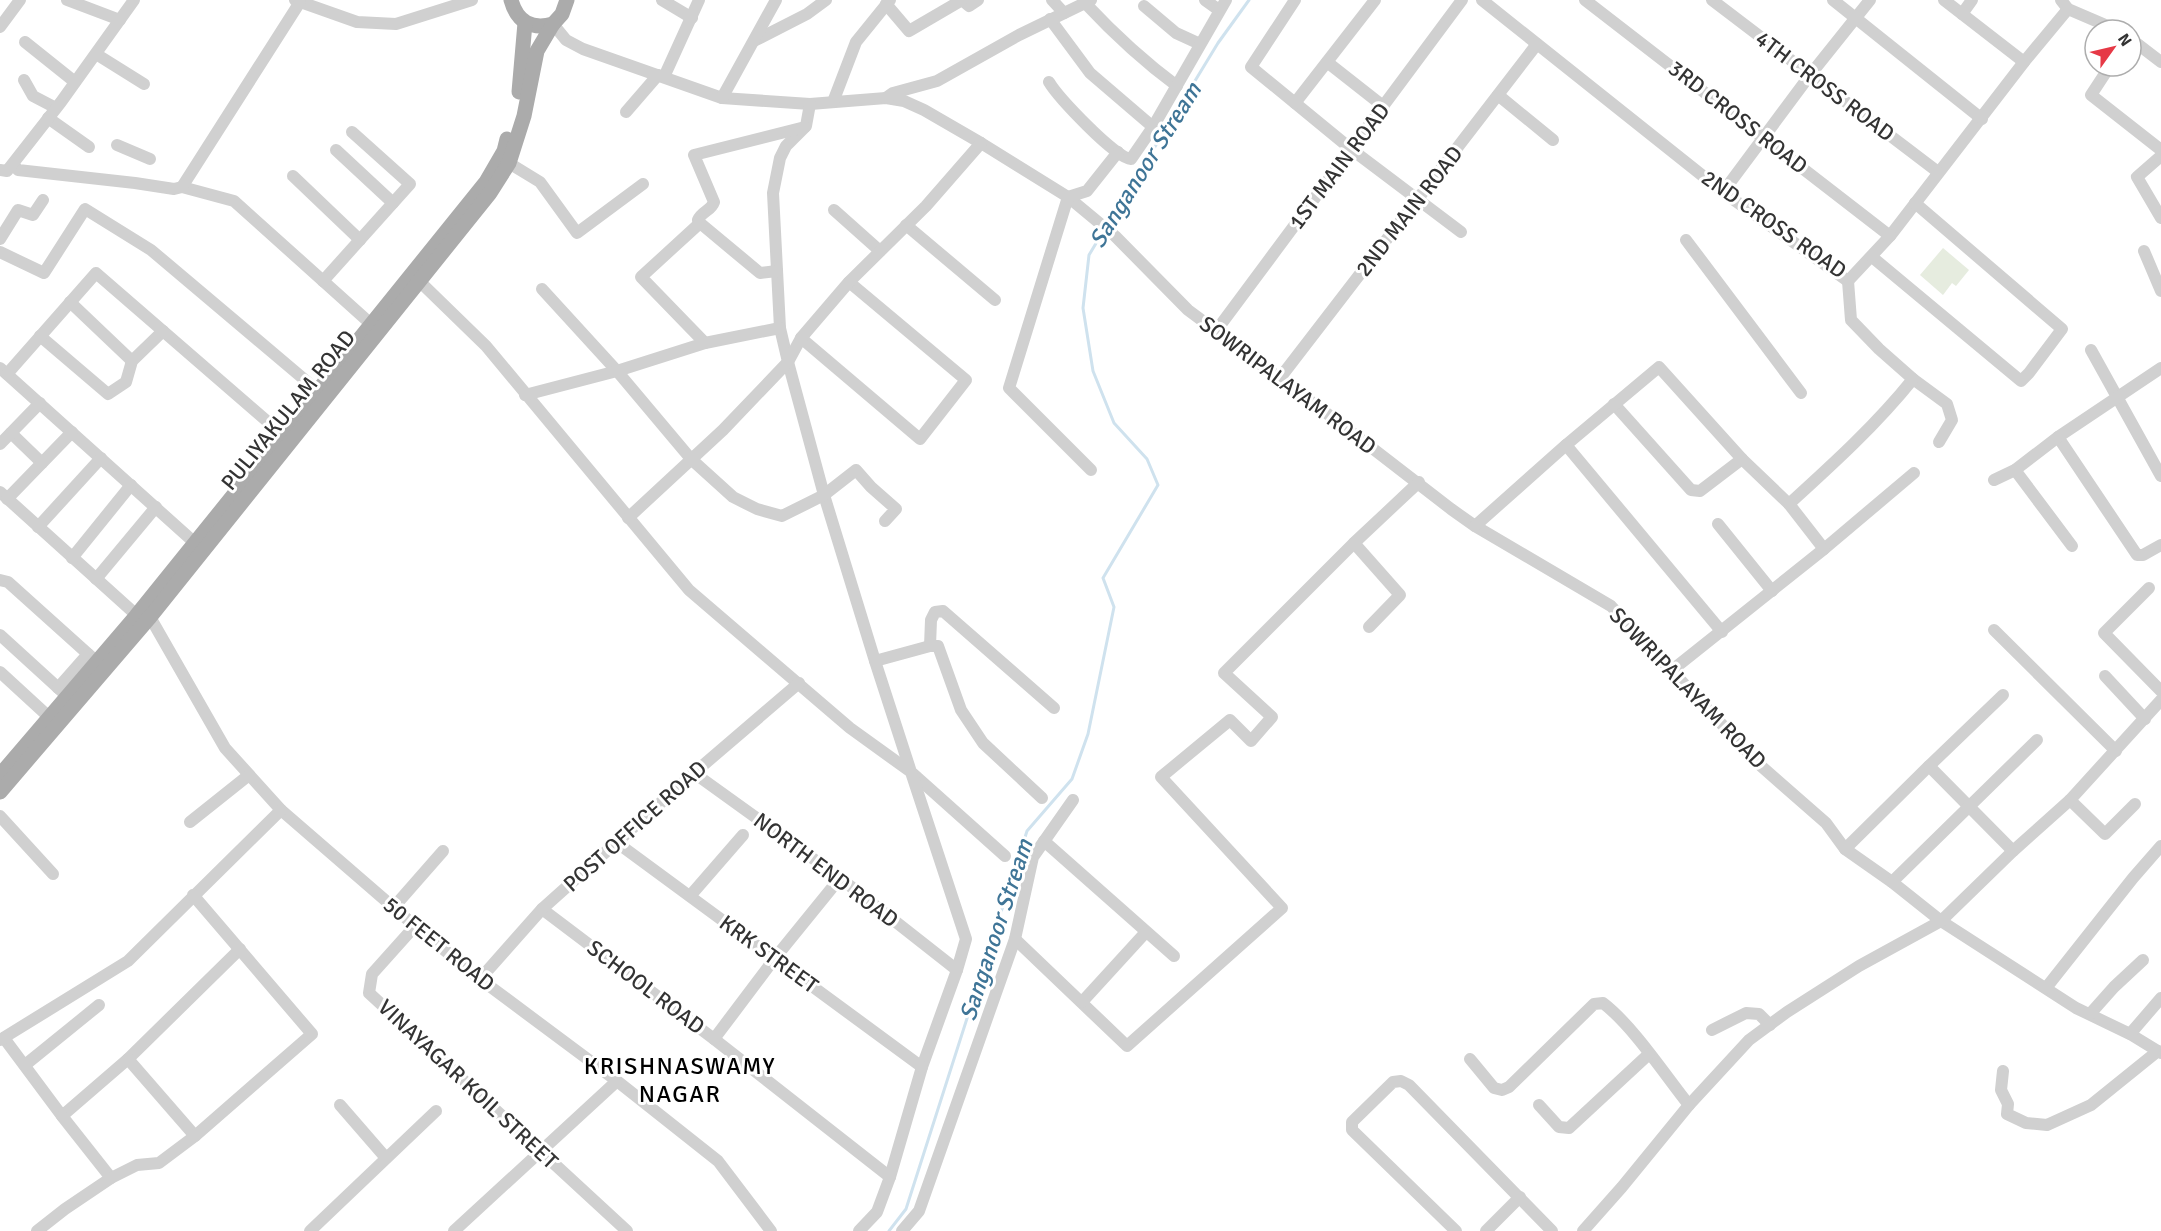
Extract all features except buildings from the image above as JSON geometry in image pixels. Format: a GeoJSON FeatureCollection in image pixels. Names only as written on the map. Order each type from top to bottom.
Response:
{"type":"FeatureCollection","features":[{"type":"Feature","properties":{"kind":"main road"},"geometry":{"type":"LineString","coordinates":[[511,0],[514,9],[525,23],[538,27],[553,24]]}},
{"type":"Feature","properties":{"kind":"main road","name":"PULIYAKULAM ROAD"},"geometry":{"type":"LineString","coordinates":[[0,775],[50,717],[63,692],[92,658],[143,616],[195,543],[371,324],[490,194],[509,163],[524,116],[537,51],[566,7],[567,0]]}},
{"type":"Feature","properties":{"kind":"main road","name":"PULIYAKULAM ROAD"},"geometry":{"type":"LineString","coordinates":[[0,792],[416,277],[486,182],[504,150],[514,118],[521,78],[525,23]]}},
{"type":"Feature","properties":{"kind":"street"},"geometry":{"type":"LineString","coordinates":[[0,27],[20,0]]}},
{"type":"Feature","properties":{"kind":"street"},"geometry":{"type":"LineString","coordinates":[[67,0],[120,20]]}},
{"type":"Feature","properties":{"kind":"street"},"geometry":{"type":"LineString","coordinates":[[0,170],[7,171],[14,164],[134,0]]}},
{"type":"Feature","properties":{"kind":"street"},"geometry":{"type":"LineString","coordinates":[[182,187],[297,1],[357,22],[396,24],[472,0]]}},
{"type":"Feature","properties":{"kind":"street"},"geometry":{"type":"LineString","coordinates":[[663,0],[692,18]]}},
{"type":"Feature","properties":{"kind":"street"},"geometry":{"type":"LineString","coordinates":[[626,112],[661,76],[699,0]]}},
{"type":"Feature","properties":{"kind":"street"},"geometry":{"type":"LineString","coordinates":[[722,98],[776,0]]}},
{"type":"Feature","properties":{"kind":"street"},"geometry":{"type":"LineString","coordinates":[[754,41],[807,14],[826,0]]}},
{"type":"Feature","properties":{"kind":"street"},"geometry":{"type":"LineString","coordinates":[[833,102],[856,42],[884,3],[909,31],[962,0],[969,6],[978,0]]}},
{"type":"Feature","properties":{"kind":"street"},"geometry":{"type":"LineString","coordinates":[[1052,0],[1064,13]]}},
{"type":"Feature","properties":{"kind":"street"},"geometry":{"type":"LineString","coordinates":[[1049,82],[1069,108],[1126,159],[1131,159],[1153,127],[1222,5],[1205,0]]}},
{"type":"Feature","properties":{"kind":"street"},"geometry":{"type":"LineString","coordinates":[[1295,0],[1251,68],[1351,149],[1420,198],[1461,232]]}},
{"type":"Feature","properties":{"kind":"street"},"geometry":{"type":"LineString","coordinates":[[1295,103],[1375,0]]}},
{"type":"Feature","properties":{"kind":"street","name":"1ST MAIN ROAD"},"geometry":{"type":"LineString","coordinates":[[1216,331],[1462,0]]}},
{"type":"Feature","properties":{"kind":"street","name":"2ND CROSS ROAD"},"geometry":{"type":"LineString","coordinates":[[1482,0],[1723,192],[1848,281],[1890,236],[1938,172],[1982,119],[2065,4]]}},
{"type":"Feature","properties":{"kind":"street","name":"3RD CROSS ROAD"},"geometry":{"type":"LineString","coordinates":[[1585,0],[1890,236]]}},
{"type":"Feature","properties":{"kind":"street","name":"4TH CROSS ROAD"},"geometry":{"type":"LineString","coordinates":[[1712,0],[1938,172]]}},
{"type":"Feature","properties":{"kind":"street"},"geometry":{"type":"LineString","coordinates":[[1833,0],[1982,119]]}},
{"type":"Feature","properties":{"kind":"street"},"geometry":{"type":"LineString","coordinates":[[1723,192],[1809,75],[1870,0]]}},
{"type":"Feature","properties":{"kind":"street"},"geometry":{"type":"LineString","coordinates":[[1944,0],[2024,62]]}},
{"type":"Feature","properties":{"kind":"street"},"geometry":{"type":"LineString","coordinates":[[1962,14],[1972,0]]}},
{"type":"Feature","properties":{"kind":"street"},"geometry":{"type":"LineString","coordinates":[[886,98],[893,93],[937,81],[1018,35],[1088,2],[1120,40],[1148,65],[1177,86]]}},
{"type":"Feature","properties":{"kind":"street"},"geometry":{"type":"LineString","coordinates":[[2065,4],[2093,18]]}},
{"type":"Feature","properties":{"kind":"street"},"geometry":{"type":"LineString","coordinates":[[1144,6],[1176,33],[1200,44]]}},
{"type":"Feature","properties":{"kind":"street"},"geometry":{"type":"LineString","coordinates":[[1050,20],[1090,73],[1153,127]]}},
{"type":"Feature","properties":{"kind":"street","name":"SOWRIPALAYAM ROAD"},"geometry":{"type":"LineString","coordinates":[[553,24],[566,40],[583,49],[722,98],[810,104],[886,98],[904,101],[981,143],[1068,197],[1115,236],[1188,310],[1475,526],[1611,606],[1761,766],[1826,823],[1845,849],[1941,921],[2046,988],[2159,1052]]}},
{"type":"Feature","properties":{"kind":"street"},"geometry":{"type":"LineString","coordinates":[[25,42],[75,82]]}},
{"type":"Feature","properties":{"kind":"street","name":"2ND MAIN ROAD"},"geometry":{"type":"LineString","coordinates":[[1280,378],[1538,44]]}},
{"type":"Feature","properties":{"kind":"street"},"geometry":{"type":"LineString","coordinates":[[2143,48],[2161,62]]}},
{"type":"Feature","properties":{"kind":"street"},"geometry":{"type":"LineString","coordinates":[[96,54],[144,84]]}},
{"type":"Feature","properties":{"kind":"street"},"geometry":{"type":"LineString","coordinates":[[1327,62],[1383,106]]}},
{"type":"Feature","properties":{"kind":"street"},"geometry":{"type":"LineString","coordinates":[[2102,78],[2091,95],[2161,150]]}},
{"type":"Feature","properties":{"kind":"street"},"geometry":{"type":"LineString","coordinates":[[24,80],[33,96],[89,147]]}},
{"type":"Feature","properties":{"kind":"street"},"geometry":{"type":"LineString","coordinates":[[1498,95],[1553,140]]}},
{"type":"Feature","properties":{"kind":"street"},"geometry":{"type":"LineString","coordinates":[[810,104],[806,126],[786,146],[777,168],[773,193],[780,328],[824,495],[875,661],[966,939],[922,1067],[890,1177],[877,1212],[859,1231]]}},
{"type":"Feature","properties":{"kind":"street"},"geometry":{"type":"LineString","coordinates":[[777,271],[760,273],[700,223],[699,216],[712,208],[714,202],[694,155],[806,126]]}},
{"type":"Feature","properties":{"kind":"street"},"geometry":{"type":"LineString","coordinates":[[323,281],[410,184],[352,132]]}},
{"type":"Feature","properties":{"kind":"street"},"geometry":{"type":"LineString","coordinates":[[628,518],[723,430],[788,362],[801,338],[849,282],[926,206],[981,143]]}},
{"type":"Feature","properties":{"kind":"street"},"geometry":{"type":"LineString","coordinates":[[117,145],[150,159]]}},
{"type":"Feature","properties":{"kind":"street"},"geometry":{"type":"LineString","coordinates":[[336,150],[393,203]]}},
{"type":"Feature","properties":{"kind":"street"},"geometry":{"type":"LineString","coordinates":[[1091,470],[1009,388],[1068,197],[1087,190],[1118,152]]}},
{"type":"Feature","properties":{"kind":"street"},"geometry":{"type":"LineString","coordinates":[[2161,156],[2137,177],[2161,218]]}},
{"type":"Feature","properties":{"kind":"street"},"geometry":{"type":"LineString","coordinates":[[509,163],[540,182],[576,233],[643,184]]}},
{"type":"Feature","properties":{"kind":"street"},"geometry":{"type":"LineString","coordinates":[[14,164],[18,170],[174,189],[182,187],[234,201],[371,324]]}},
{"type":"Feature","properties":{"kind":"street"},"geometry":{"type":"LineString","coordinates":[[293,176],[360,240]]}},
{"type":"Feature","properties":{"kind":"street"},"geometry":{"type":"LineString","coordinates":[[0,239],[18,210],[33,215],[43,200]]}},
{"type":"Feature","properties":{"kind":"street"},"geometry":{"type":"LineString","coordinates":[[1872,257],[2021,381],[2029,374],[2062,329],[1915,203]]}},
{"type":"Feature","properties":{"kind":"street"},"geometry":{"type":"LineString","coordinates":[[0,252],[44,273],[86,209],[151,250],[318,391]]}},
{"type":"Feature","properties":{"kind":"street"},"geometry":{"type":"LineString","coordinates":[[834,210],[880,250]]}},
{"type":"Feature","properties":{"kind":"street"},"geometry":{"type":"LineString","coordinates":[[700,223],[641,277],[705,344]]}},
{"type":"Feature","properties":{"kind":"street"},"geometry":{"type":"LineString","coordinates":[[906,225],[995,300]]}},
{"type":"Feature","properties":{"kind":"street"},"geometry":{"type":"LineString","coordinates":[[1686,240],[1801,393]]}},
{"type":"Feature","properties":{"kind":"street"},"geometry":{"type":"LineString","coordinates":[[2144,251],[2161,291]]}},
{"type":"Feature","properties":{"kind":"street"},"geometry":{"type":"LineString","coordinates":[[195,543],[4,371],[40,336],[96,273],[283,435]]}},
{"type":"Feature","properties":{"kind":"street"},"geometry":{"type":"LineString","coordinates":[[416,277],[486,346],[689,590],[850,728],[911,772],[1005,856]]}},
{"type":"Feature","properties":{"kind":"street"},"geometry":{"type":"LineString","coordinates":[[1848,281],[1851,320],[1913,379],[1947,404],[1952,420],[1939,442]]}},
{"type":"Feature","properties":{"kind":"street"},"geometry":{"type":"LineString","coordinates":[[801,338],[920,439],[966,380],[849,282]]}},
{"type":"Feature","properties":{"kind":"street"},"geometry":{"type":"LineString","coordinates":[[542,289],[691,459],[733,496],[757,509],[782,516],[824,495],[856,470],[896,509],[885,521]]}},
{"type":"Feature","properties":{"kind":"street"},"geometry":{"type":"LineString","coordinates":[[70,302],[132,361]]}},
{"type":"Feature","properties":{"kind":"street"},"geometry":{"type":"LineString","coordinates":[[525,394],[616,371],[705,344],[780,328]]}},
{"type":"Feature","properties":{"kind":"street"},"geometry":{"type":"LineString","coordinates":[[40,336],[108,394],[126,382],[132,361],[163,331]]}},
{"type":"Feature","properties":{"kind":"street"},"geometry":{"type":"LineString","coordinates":[[2091,350],[2161,476]]}},
{"type":"Feature","properties":{"kind":"street"},"geometry":{"type":"LineString","coordinates":[[1475,526],[1659,367],[1743,459],[1788,504],[1824,549]]}},
{"type":"Feature","properties":{"kind":"street"},"geometry":{"type":"LineString","coordinates":[[1994,480],[2015,470],[2058,437],[2161,368]]}},
{"type":"Feature","properties":{"kind":"street"},"geometry":{"type":"LineString","coordinates":[[1788,504],[1847,451],[1892,405],[1913,379]]}},
{"type":"Feature","properties":{"kind":"street"},"geometry":{"type":"LineString","coordinates":[[0,444],[40,403]]}},
{"type":"Feature","properties":{"kind":"street"},"geometry":{"type":"LineString","coordinates":[[1614,404],[1691,490],[1701,491],[1743,459]]}},
{"type":"Feature","properties":{"kind":"street"},"geometry":{"type":"LineString","coordinates":[[4,496],[42,463],[72,432]]}},
{"type":"Feature","properties":{"kind":"street"},"geometry":{"type":"LineString","coordinates":[[11,433],[42,463]]}},
{"type":"Feature","properties":{"kind":"street"},"geometry":{"type":"LineString","coordinates":[[2058,437],[2137,555],[2143,555],[2161,545]]}},
{"type":"Feature","properties":{"kind":"street"},"geometry":{"type":"LineString","coordinates":[[1566,445],[1722,632]]}},
{"type":"Feature","properties":{"kind":"street"},"geometry":{"type":"LineString","coordinates":[[38,527],[101,458]]}},
{"type":"Feature","properties":{"kind":"street"},"geometry":{"type":"LineString","coordinates":[[2015,470],[2072,546]]}},
{"type":"Feature","properties":{"kind":"street"},"geometry":{"type":"LineString","coordinates":[[1671,671],[1824,549],[1914,473]]}},
{"type":"Feature","properties":{"kind":"street"},"geometry":{"type":"LineString","coordinates":[[1015,939],[1127,1046],[1282,908],[1161,777],[1230,720],[1251,741],[1272,717],[1224,673],[1354,543],[1419,482]]}},
{"type":"Feature","properties":{"kind":"street"},"geometry":{"type":"LineString","coordinates":[[72,558],[131,485]]}},
{"type":"Feature","properties":{"kind":"street","name":"50 FEET ROAD"},"geometry":{"type":"LineString","coordinates":[[4,496],[96,579],[143,616],[225,748],[281,810],[415,926],[718,1161],[771,1231]]}},
{"type":"Feature","properties":{"kind":"street"},"geometry":{"type":"LineString","coordinates":[[96,579],[156,507]]}},
{"type":"Feature","properties":{"kind":"street"},"geometry":{"type":"LineString","coordinates":[[1718,524],[1772,591]]}},
{"type":"Feature","properties":{"kind":"street"},"geometry":{"type":"LineString","coordinates":[[1354,543],[1400,595],[1369,627]]}},
{"type":"Feature","properties":{"kind":"street"},"geometry":{"type":"LineString","coordinates":[[0,580],[8,582],[92,658]]}},
{"type":"Feature","properties":{"kind":"street"},"geometry":{"type":"LineString","coordinates":[[2149,588],[2104,633],[2161,692]]}},
{"type":"Feature","properties":{"kind":"street"},"geometry":{"type":"LineString","coordinates":[[930,645],[931,620],[935,612],[943,611],[1054,708]]}},
{"type":"Feature","properties":{"kind":"street"},"geometry":{"type":"LineString","coordinates":[[1994,630],[2116,750]]}},
{"type":"Feature","properties":{"kind":"street"},"geometry":{"type":"LineString","coordinates":[[0,635],[63,692]]}},
{"type":"Feature","properties":{"kind":"street"},"geometry":{"type":"LineString","coordinates":[[875,661],[930,645],[938,646],[961,710],[982,743],[1042,798]]}},
{"type":"Feature","properties":{"kind":"street"},"geometry":{"type":"LineString","coordinates":[[0,672],[50,717]]}},
{"type":"Feature","properties":{"kind":"street"},"geometry":{"type":"LineString","coordinates":[[2105,676],[2145,719]]}},
{"type":"Feature","properties":{"kind":"street","name":"POST OFFICE ROAD"},"geometry":{"type":"LineString","coordinates":[[480,978],[542,909],[799,683]]}},
{"type":"Feature","properties":{"kind":"street"},"geometry":{"type":"LineString","coordinates":[[1845,849],[2003,695]]}},
{"type":"Feature","properties":{"kind":"street"},"geometry":{"type":"LineString","coordinates":[[1583,1231],[1689,1106],[1749,1040],[1859,966],[1941,921],[2070,800],[2161,700]]}},
{"type":"Feature","properties":{"kind":"street"},"geometry":{"type":"LineString","coordinates":[[1892,882],[2037,740]]}},
{"type":"Feature","properties":{"kind":"street"},"geometry":{"type":"LineString","coordinates":[[1929,766],[2013,851]]}},
{"type":"Feature","properties":{"kind":"street","name":"NORTH END ROAD"},"geometry":{"type":"LineString","coordinates":[[694,773],[840,878],[957,970]]}},
{"type":"Feature","properties":{"kind":"street"},"geometry":{"type":"LineString","coordinates":[[190,822],[249,775]]}},
{"type":"Feature","properties":{"kind":"street"},"geometry":{"type":"LineString","coordinates":[[902,1231],[919,1211],[1015,939],[1033,857],[1073,800]]}},
{"type":"Feature","properties":{"kind":"street"},"geometry":{"type":"LineString","coordinates":[[2070,800],[2105,834],[2135,804]]}},
{"type":"Feature","properties":{"kind":"street"},"geometry":{"type":"LineString","coordinates":[[111,1178],[25,1065],[2,1039],[128,961],[281,810]]}},
{"type":"Feature","properties":{"kind":"street"},"geometry":{"type":"LineString","coordinates":[[0,816],[53,874]]}},
{"type":"Feature","properties":{"kind":"street"},"geometry":{"type":"LineString","coordinates":[[690,896],[743,836]]}},
{"type":"Feature","properties":{"kind":"street"},"geometry":{"type":"LineString","coordinates":[[1044,841],[1174,956]]}},
{"type":"Feature","properties":{"kind":"street","name":"KRK STREET"},"geometry":{"type":"LineString","coordinates":[[616,842],[922,1067]]}},
{"type":"Feature","properties":{"kind":"street"},"geometry":{"type":"LineString","coordinates":[[2046,988],[2161,846]]}},
{"type":"Feature","properties":{"kind":"street"},"geometry":{"type":"LineString","coordinates":[[393,908],[444,851]]}},
{"type":"Feature","properties":{"kind":"street"},"geometry":{"type":"LineString","coordinates":[[714,1039],[775,958],[840,878]]}},
{"type":"Feature","properties":{"kind":"street"},"geometry":{"type":"LineString","coordinates":[[38,1231],[65,1209],[111,1178],[137,1165],[159,1163],[195,1136],[312,1034],[193,895]]}},
{"type":"Feature","properties":{"kind":"street","name":"SCHOOL ROAD"},"geometry":{"type":"LineString","coordinates":[[542,909],[714,1039],[890,1177]]}},
{"type":"Feature","properties":{"kind":"street","name":"VINAYAGAR KOIL STREET"},"geometry":{"type":"LineString","coordinates":[[415,926],[372,974],[369,993],[623,1229]]}},
{"type":"Feature","properties":{"kind":"street"},"geometry":{"type":"LineString","coordinates":[[1082,1002],[1146,932]]}},
{"type":"Feature","properties":{"kind":"street"},"geometry":{"type":"LineString","coordinates":[[62,1116],[128,1059],[240,949]]}},
{"type":"Feature","properties":{"kind":"street"},"geometry":{"type":"LineString","coordinates":[[2090,1014],[2143,960]]}},
{"type":"Feature","properties":{"kind":"street"},"geometry":{"type":"LineString","coordinates":[[2130,1034],[2161,998]]}},
{"type":"Feature","properties":{"kind":"street"},"geometry":{"type":"LineString","coordinates":[[1470,1059],[1494,1088],[1502,1090],[1509,1087],[1594,1004],[1603,1003],[1612,1010],[1649,1054],[1689,1106]]}},
{"type":"Feature","properties":{"kind":"street"},"geometry":{"type":"LineString","coordinates":[[25,1065],[99,1005]]}},
{"type":"Feature","properties":{"kind":"street"},"geometry":{"type":"LineString","coordinates":[[1712,1030],[1746,1013],[1759,1014],[1770,1025]]}},
{"type":"Feature","properties":{"kind":"street"},"geometry":{"type":"LineString","coordinates":[[2003,1071],[2001,1090],[2008,1104],[2007,1114],[2026,1123],[2047,1125],[2091,1105],[2159,1052]]}},
{"type":"Feature","properties":{"kind":"street"},"geometry":{"type":"LineString","coordinates":[[1539,1105],[1559,1126],[1569,1128],[1649,1054]]}},
{"type":"Feature","properties":{"kind":"street"},"geometry":{"type":"LineString","coordinates":[[128,1059],[195,1136]]}},
{"type":"Feature","properties":{"kind":"street"},"geometry":{"type":"LineString","coordinates":[[454,1231],[617,1081]]}},
{"type":"Feature","properties":{"kind":"street"},"geometry":{"type":"LineString","coordinates":[[1456,1231],[1352,1130],[1352,1122],[1393,1082],[1401,1081],[1409,1085],[1552,1231]]}},
{"type":"Feature","properties":{"kind":"street"},"geometry":{"type":"LineString","coordinates":[[340,1105],[386,1158]]}},
{"type":"Feature","properties":{"kind":"street"},"geometry":{"type":"LineString","coordinates":[[310,1231],[436,1112]]}},
{"type":"Feature","properties":{"kind":"street"},"geometry":{"type":"LineString","coordinates":[[1486,1231],[1520,1197]]}},
{"type":"Feature","properties":{"kind":"shaded area"},"geometry":{"type":"Polygon","coordinates":[[[1943,248],[1969,270],[1956,286],[1952,283],[1943,295],[1920,275],[1943,248]]]}},
{"type":"Feature","properties":{"kind":"waterway","name":"Sanganoor Stream"},"geometry":{"type":"LineString","coordinates":[[1108,224],[1218,43],[1249,0]]}},
{"type":"Feature","properties":{"kind":"waterway","name":"Sanganoor Stream"},"geometry":{"type":"LineString","coordinates":[[889,1231],[906,1209],[1027,831],[1072,779],[1088,734],[1114,607],[1103,578],[1158,485],[1147,459],[1114,423],[1093,371],[1083,308],[1089,255],[1104,230]]}},
{"type":"Feature","properties":{"kind":"district","name":"KRISHNASWAMY NAGAR"},"geometry":{"type":"Point","coordinates":[680,1080]}}]}
